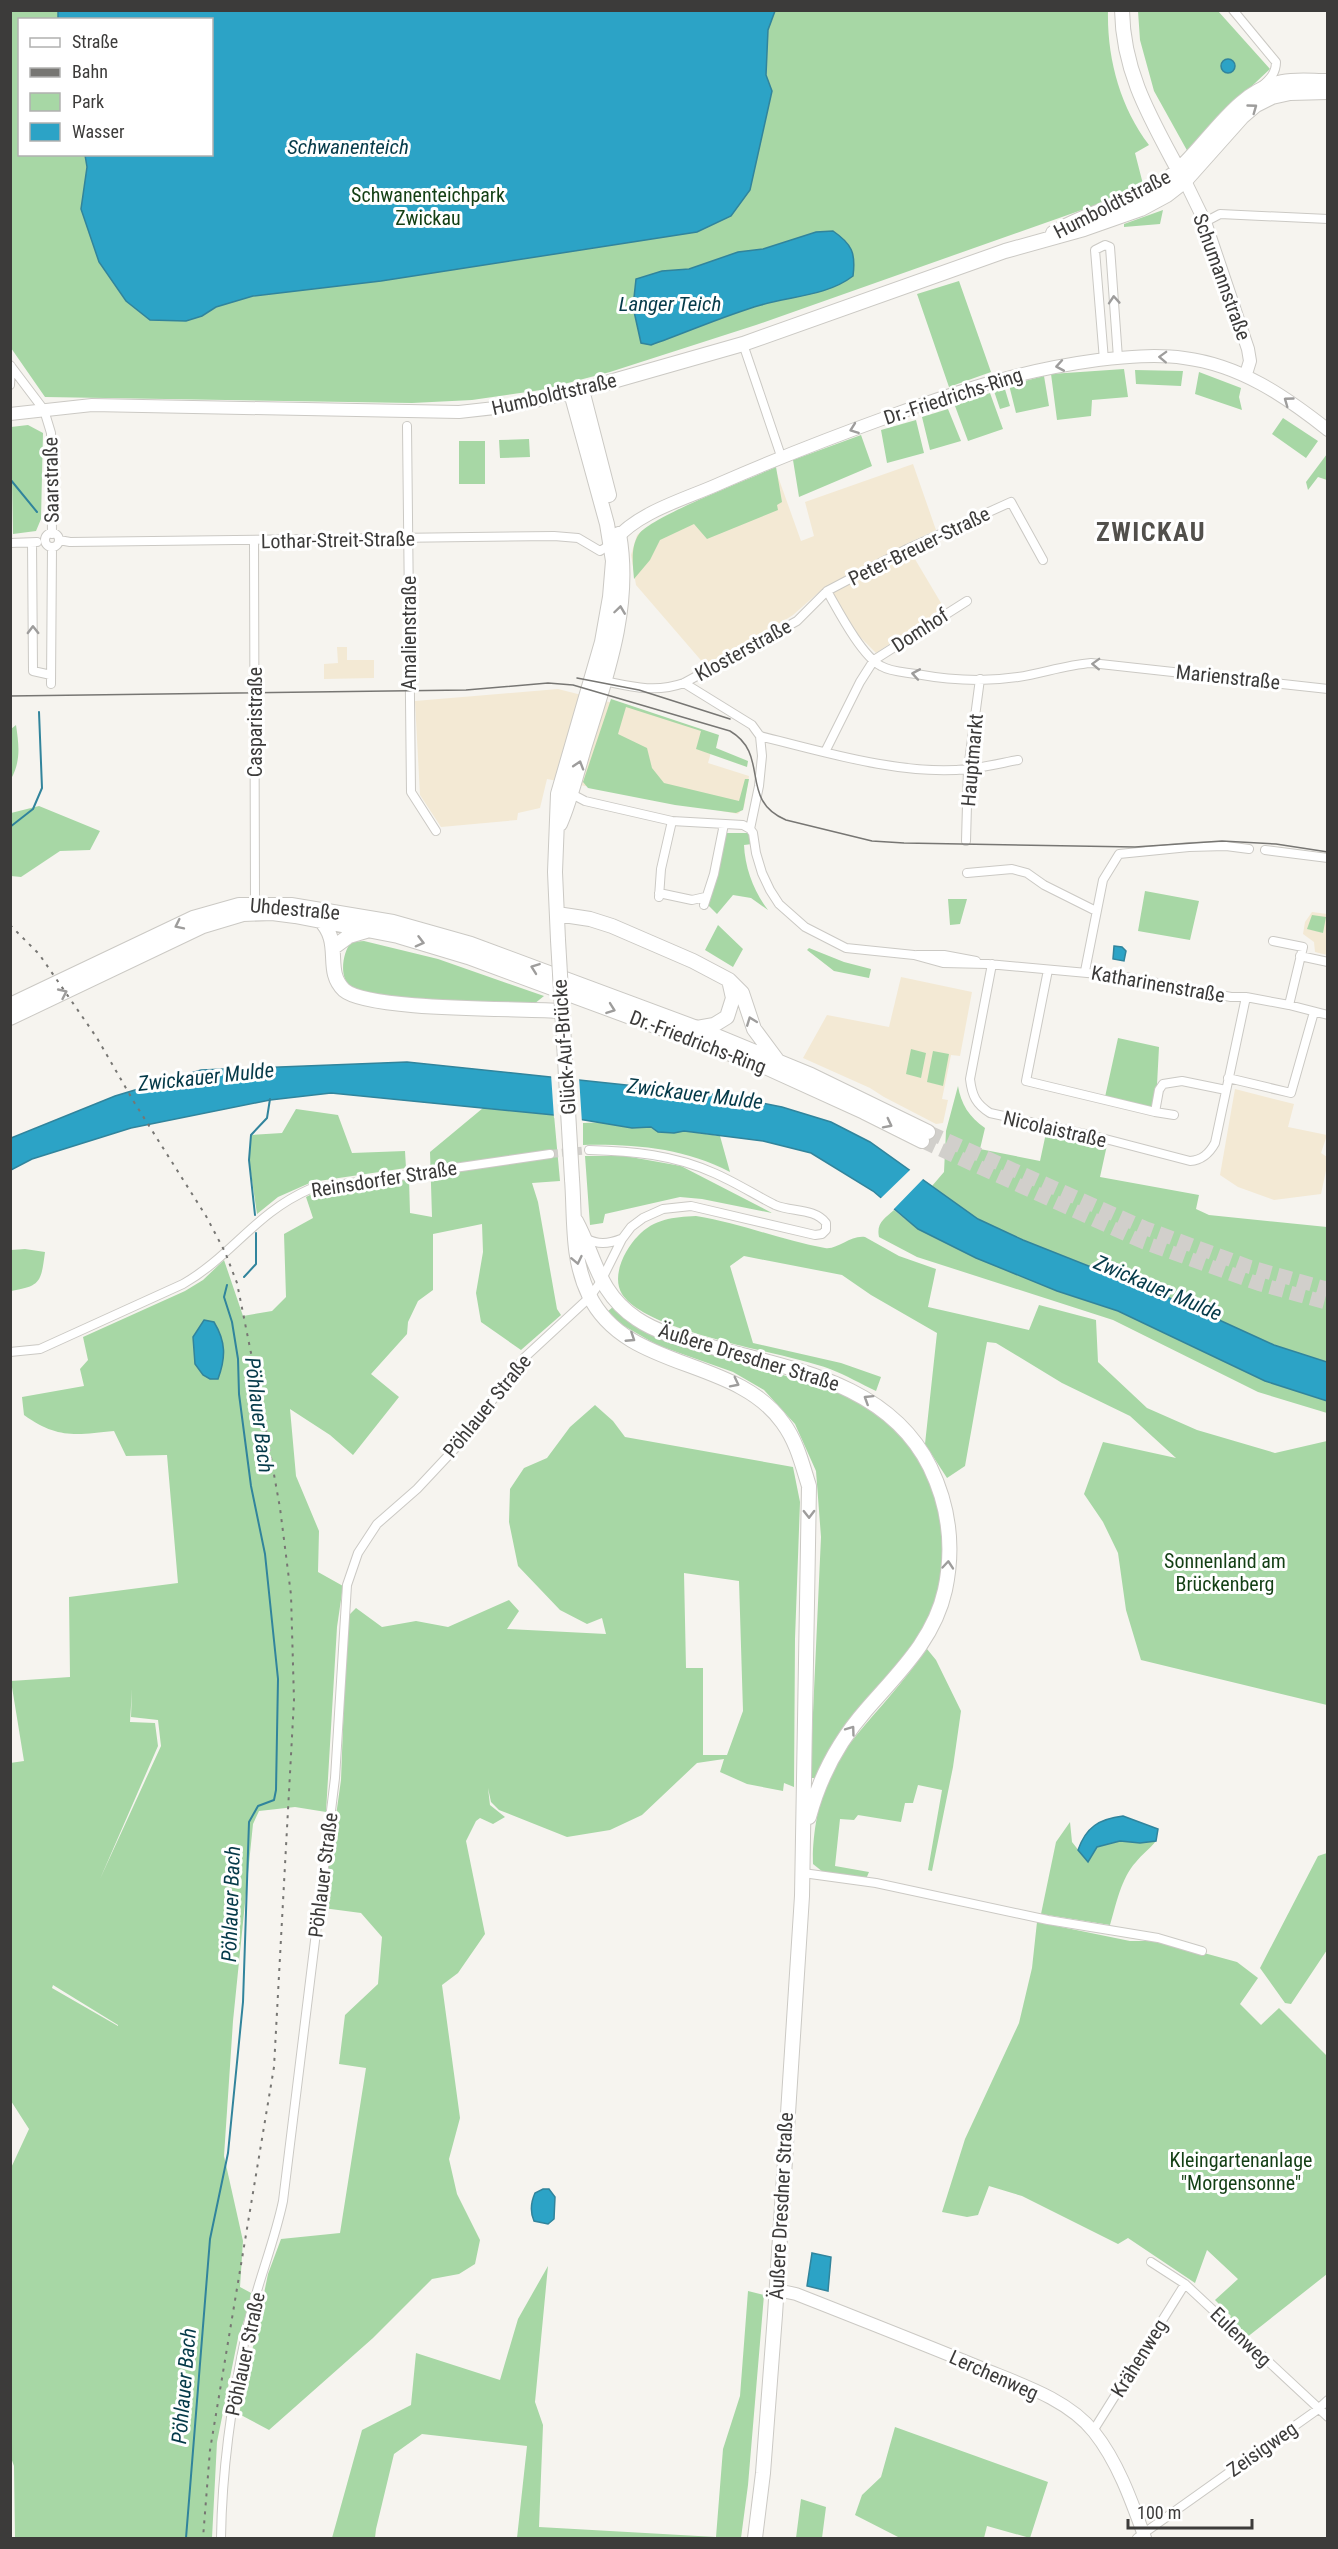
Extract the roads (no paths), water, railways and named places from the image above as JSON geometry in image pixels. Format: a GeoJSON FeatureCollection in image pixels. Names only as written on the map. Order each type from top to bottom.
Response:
{"type":"FeatureCollection","features":[{"type":"Feature","properties":{"kind":"main road"},"geometry":{"type":"LineString","coordinates":[[1122,10],[1125,49],[1133,81],[1182,176]]}},
{"type":"Feature","properties":{"kind":"main road","name":"Humboldtstraße"},"geometry":{"type":"LineString","coordinates":[[1182,176],[1238,105],[1257,91],[1281,82],[1328,81]]}},
{"type":"Feature","properties":{"kind":"main road","name":"Humboldtstraße"},"geometry":{"type":"LineString","coordinates":[[10,414],[92,405],[450,413],[495,409],[548,399],[743,344],[909,284],[1041,240],[1074,220],[1182,176],[1256,105],[1272,97],[1290,93],[1328,92]]}},
{"type":"Feature","properties":{"kind":"main road","name":"Schumannstraße"},"geometry":{"type":"LineString","coordinates":[[1182,176],[1205,222],[1248,349],[1250,361],[1246,374]]}},
{"type":"Feature","properties":{"kind":"main road","name":"Dr.-Friedrichs-Ring"},"geometry":{"type":"LineString","coordinates":[[615,540],[636,522],[653,513],[781,456],[996,379],[1047,368],[1118,358],[1184,358],[1246,374],[1275,391],[1328,430]]}},
{"type":"Feature","properties":{"kind":"main road"},"geometry":{"type":"LineString","coordinates":[[558,829],[604,681],[622,605],[623,568],[576,391]]}},
{"type":"Feature","properties":{"kind":"main road"},"geometry":{"type":"LineString","coordinates":[[615,540],[604,632],[590,688],[561,779],[557,804],[555,872],[557,914],[590,919],[612,926],[693,961],[729,980],[742,993],[754,1029],[778,1062]]}},
{"type":"Feature","properties":{"kind":"main road","name":"Uhdestraße"},"geometry":{"type":"LineString","coordinates":[[10,1005],[193,918],[224,908],[255,903],[326,910],[425,930],[590,988]]}},
{"type":"Feature","properties":{"kind":"main road","name":"Uhdestraße"},"geometry":{"type":"LineString","coordinates":[[10,1018],[203,926],[255,913],[319,920],[371,930],[422,942],[468,957]]}},
{"type":"Feature","properties":{"kind":"main road","name":"Glück-Auf-Brücke"},"geometry":{"type":"LineString","coordinates":[[557,914],[572,1179]]}},
{"type":"Feature","properties":{"kind":"main road"},"geometry":{"type":"LineString","coordinates":[[319,920],[326,926],[334,947],[333,962],[336,979],[355,997],[424,1005],[561,1011]]}},
{"type":"Feature","properties":{"kind":"main road"},"geometry":{"type":"LineString","coordinates":[[334,947],[349,936],[371,930]]}},
{"type":"Feature","properties":{"kind":"main road","name":"Dr.-Friedrichs-Ring"},"geometry":{"type":"LineString","coordinates":[[468,957],[763,1066],[925,1137],[885,1109],[778,1062],[590,988]]}},
{"type":"Feature","properties":{"kind":"main road"},"geometry":{"type":"LineString","coordinates":[[697,1029],[721,1022],[727,1017],[733,998],[729,980]]}},
{"type":"Feature","properties":{"kind":"main road","name":"Äußere Dresdner Straße"},"geometry":{"type":"LineString","coordinates":[[572,1179],[576,1259],[590,1297],[616,1327],[643,1345],[723,1378],[749,1391],[773,1410],[792,1436],[808,1486],[803,1873],[777,2290],[763,2473],[755,2538]]}},
{"type":"Feature","properties":{"kind":"main road","name":"Äußere Dresdner Straße"},"geometry":{"type":"LineString","coordinates":[[575,1220],[601,1281],[615,1300],[627,1311],[664,1333],[816,1376],[857,1392],[894,1419],[920,1449],[934,1475],[947,1518],[949,1542],[948,1569],[938,1613],[917,1650],[846,1736],[821,1779],[804,1836]]}},
{"type":"Feature","properties":{"kind":"main road"},"geometry":{"type":"LineString","coordinates":[[804,1780],[812,1783],[821,1779]]}},
{"type":"Feature","properties":{"kind":"main road","name":"Lerchenweg"},"geometry":{"type":"LineString","coordinates":[[777,2290],[796,2294],[1019,2384],[1066,2407],[1093,2431],[1116,2467],[1142,2537]]}},
{"type":"Feature","properties":{"kind":"street"},"geometry":{"type":"LineString","coordinates":[[1233,10],[1276,62],[1273,76],[1257,91]]}},
{"type":"Feature","properties":{"kind":"street"},"geometry":{"type":"LineString","coordinates":[[1205,222],[1220,214],[1328,219]]}},
{"type":"Feature","properties":{"kind":"street"},"geometry":{"type":"LineString","coordinates":[[1104,360],[1095,250],[1105,246],[1110,247],[1118,358]]}},
{"type":"Feature","properties":{"kind":"street"},"geometry":{"type":"LineString","coordinates":[[743,344],[781,456]]}},
{"type":"Feature","properties":{"kind":"street","name":"Saarstraße"},"geometry":{"type":"LineString","coordinates":[[10,385],[11,365]]}},
{"type":"Feature","properties":{"kind":"street","name":"Saarstraße"},"geometry":{"type":"LineString","coordinates":[[11,365],[44,410],[52,439],[51,680],[33,671],[32,543]]}},
{"type":"Feature","properties":{"kind":"street","name":"Amalienstraße"},"geometry":{"type":"LineString","coordinates":[[407,426],[411,792],[436,831]]}},
{"type":"Feature","properties":{"kind":"street","name":"Peter-Breuer-Straße"},"geometry":{"type":"LineString","coordinates":[[827,591],[907,549],[1011,502],[1043,560]]}},
{"type":"Feature","properties":{"kind":"street","name":"Lothar-Streit-Straße"},"geometry":{"type":"LineString","coordinates":[[10,543],[52,540],[70,542],[254,542],[572,537],[600,551],[615,540]]}},
{"type":"Feature","properties":{"kind":"street","name":"Casparistraße"},"geometry":{"type":"LineString","coordinates":[[254,542],[255,903]]}},
{"type":"Feature","properties":{"kind":"street"},"geometry":{"type":"LineString","coordinates":[[827,591],[851,632],[874,660],[890,670],[980,679]]}},
{"type":"Feature","properties":{"kind":"street","name":"Klosterstraße"},"geometry":{"type":"LineString","coordinates":[[604,681],[649,689],[666,689],[684,683],[796,621],[827,591]]}},
{"type":"Feature","properties":{"kind":"street","name":"Domhof"},"geometry":{"type":"LineString","coordinates":[[874,660],[967,601]]}},
{"type":"Feature","properties":{"kind":"street"},"geometry":{"type":"LineString","coordinates":[[825,752],[874,660]]}},
{"type":"Feature","properties":{"kind":"street","name":"Marienstraße"},"geometry":{"type":"LineString","coordinates":[[980,679],[1017,677],[1091,663],[1327,686]]}},
{"type":"Feature","properties":{"kind":"street","name":"Hauptmarkt"},"geometry":{"type":"LineString","coordinates":[[966,841],[968,769],[980,679]]}},
{"type":"Feature","properties":{"kind":"street"},"geometry":{"type":"LineString","coordinates":[[684,683],[752,725],[760,736],[825,752],[926,769],[968,769],[1018,760]]}},
{"type":"Feature","properties":{"kind":"street","name":"Katharinenstraße"},"geometry":{"type":"LineString","coordinates":[[760,736],[762,756],[759,786],[750,829],[753,832],[762,873],[779,904],[798,923],[846,948],[914,955],[943,963],[1085,971],[1231,997],[1246,997],[1328,1015]]}},
{"type":"Feature","properties":{"kind":"street"},"geometry":{"type":"LineString","coordinates":[[561,779],[570,795],[672,820],[743,825],[750,829]]}},
{"type":"Feature","properties":{"kind":"street"},"geometry":{"type":"LineString","coordinates":[[672,820],[661,869],[659,895],[704,901],[714,874],[724,824]]}},
{"type":"Feature","properties":{"kind":"street"},"geometry":{"type":"LineString","coordinates":[[1085,971],[1103,880],[1119,854],[1189,847],[1226,846],[1249,849]]}},
{"type":"Feature","properties":{"kind":"street"},"geometry":{"type":"LineString","coordinates":[[1265,850],[1328,858]]}},
{"type":"Feature","properties":{"kind":"street"},"geometry":{"type":"LineString","coordinates":[[967,873],[1012,869],[1027,873],[1044,885],[1096,911]]}},
{"type":"Feature","properties":{"kind":"street"},"geometry":{"type":"LineString","coordinates":[[1273,941],[1302,947],[1289,1005]]}},
{"type":"Feature","properties":{"kind":"street"},"geometry":{"type":"LineString","coordinates":[[1300,956],[1328,962]]}},
{"type":"Feature","properties":{"kind":"street","name":"Nicolaistraße"},"geometry":{"type":"LineString","coordinates":[[989,964],[970,1079],[971,1093],[978,1105],[990,1113],[1094,1136],[1190,1161],[1198,1160],[1211,1151],[1215,1143],[1246,997]]}},
{"type":"Feature","properties":{"kind":"street","name":"Nicolaistraße"},"geometry":{"type":"LineString","coordinates":[[1048,970],[1026,1081],[1155,1112],[1174,1114]]}},
{"type":"Feature","properties":{"kind":"street"},"geometry":{"type":"LineString","coordinates":[[1228,1078],[1291,1093],[1314,1012]]}},
{"type":"Feature","properties":{"kind":"street"},"geometry":{"type":"LineString","coordinates":[[1155,1112],[1159,1090],[1163,1084],[1182,1081],[1226,1090]]}},
{"type":"Feature","properties":{"kind":"street"},"geometry":{"type":"LineString","coordinates":[[589,1150],[657,1155],[694,1164],[716,1173],[777,1206],[818,1216],[826,1226],[822,1234],[815,1235],[701,1208],[680,1206],[663,1209],[631,1227],[622,1239],[601,1281]]}},
{"type":"Feature","properties":{"kind":"street","name":"Reinsdorfer Straße"},"geometry":{"type":"LineString","coordinates":[[10,1352],[39,1348],[198,1276],[264,1216],[280,1204],[310,1189],[550,1154]]}},
{"type":"Feature","properties":{"kind":"street"},"geometry":{"type":"LineString","coordinates":[[584,1237],[606,1244],[622,1239]]}},
{"type":"Feature","properties":{"kind":"street","name":"Pöhlauer Straße"},"geometry":{"type":"LineString","coordinates":[[221,2538],[226,2447],[247,2327],[284,2201],[336,1778],[344,1612],[351,1568],[365,1539],[377,1524],[417,1488],[461,1442],[524,1358],[590,1297],[601,1281]]}},
{"type":"Feature","properties":{"kind":"street"},"geometry":{"type":"LineString","coordinates":[[803,1873],[876,1883],[1040,1919],[1158,1938],[1202,1951]]}},
{"type":"Feature","properties":{"kind":"street","name":"Eulenweg"},"geometry":{"type":"LineString","coordinates":[[1151,2262],[1185,2284],[1317,2410],[1328,2417]]}},
{"type":"Feature","properties":{"kind":"street","name":"Krähenweg"},"geometry":{"type":"LineString","coordinates":[[1093,2431],[1185,2284]]}},
{"type":"Feature","properties":{"kind":"street","name":"Zeisigweg"},"geometry":{"type":"LineString","coordinates":[[1142,2537],[1328,2400]]}},
{"type":"Feature","properties":{"kind":"water","name":"Schwanenteich"},"geometry":{"type":"Polygon","coordinates":[[[58,11],[775,11],[768,30],[766,75],[772,91],[750,190],[731,216],[697,232],[381,281],[253,296],[216,307],[202,316],[186,321],[150,320],[126,301],[99,262],[81,209],[87,167],[85,156],[213,156],[213,18],[58,18],[58,11]]]}},
{"type":"Feature","properties":{"kind":"water"},"geometry":{"type":"Polygon","coordinates":[[[1225,59],[1231,59],[1235,66],[1231,73],[1225,73],[1221,69],[1221,63],[1225,59]]]}},
{"type":"Feature","properties":{"kind":"water","name":"Langer Teich"},"geometry":{"type":"Polygon","coordinates":[[[833,231],[845,240],[853,255],[853,276],[843,283],[820,292],[747,309],[651,345],[641,343],[633,307],[636,279],[662,271],[689,269],[738,252],[763,249],[816,232],[833,231]]]}},
{"type":"Feature","properties":{"kind":"water"},"geometry":{"type":"Polygon","coordinates":[[[1114,946],[1122,947],[1126,951],[1124,961],[1113,959],[1114,946]]]}},
{"type":"Feature","properties":{"kind":"water","name":"Zwickauer Mulde"},"geometry":{"type":"Polygon","coordinates":[[[407,1062],[721,1095],[782,1107],[831,1122],[870,1142],[978,1219],[1023,1240],[1182,1303],[1274,1345],[1327,1362],[1327,1401],[1265,1381],[1118,1311],[1057,1291],[976,1258],[918,1229],[873,1191],[811,1153],[763,1141],[684,1131],[658,1132],[651,1127],[632,1128],[554,1115],[331,1093],[270,1100],[131,1128],[32,1159],[11,1170],[11,1138],[115,1096],[201,1070],[407,1062]]]}},
{"type":"Feature","properties":{"kind":"water"},"geometry":{"type":"Polygon","coordinates":[[[204,1320],[214,1322],[223,1343],[223,1357],[218,1379],[210,1379],[203,1375],[195,1364],[193,1337],[204,1320]]]}},
{"type":"Feature","properties":{"kind":"water"},"geometry":{"type":"Polygon","coordinates":[[[1123,1816],[1158,1829],[1156,1841],[1140,1843],[1120,1841],[1097,1847],[1088,1862],[1078,1850],[1085,1835],[1100,1822],[1123,1816]]]}},
{"type":"Feature","properties":{"kind":"water"},"geometry":{"type":"Polygon","coordinates":[[[549,2189],[555,2197],[554,2219],[548,2224],[534,2221],[532,2214],[535,2193],[549,2189]]]}},
{"type":"Feature","properties":{"kind":"water"},"geometry":{"type":"Polygon","coordinates":[[[812,2253],[831,2257],[828,2291],[807,2286],[812,2253]]]}},
{"type":"Feature","properties":{"kind":"waterway"},"geometry":{"type":"LineString","coordinates":[[10,479],[37,512]]}},
{"type":"Feature","properties":{"kind":"waterway"},"geometry":{"type":"LineString","coordinates":[[10,827],[33,809],[42,788],[39,712]]}},
{"type":"Feature","properties":{"kind":"waterway","name":"Pöhlauer Bach"},"geometry":{"type":"LineString","coordinates":[[255,1215],[249,1160],[251,1135],[267,1118],[270,1099]]}},
{"type":"Feature","properties":{"kind":"waterway","name":"Pöhlauer Bach"},"geometry":{"type":"LineString","coordinates":[[244,1277],[256,1264],[256,1233]]}},
{"type":"Feature","properties":{"kind":"waterway","name":"Pöhlauer Bach"},"geometry":{"type":"LineString","coordinates":[[186,2538],[210,2239],[228,2153],[243,2002],[249,1822],[258,1806],[274,1800],[276,1790],[278,1679],[265,1554],[251,1486],[239,1394],[238,1359],[232,1322],[224,1297],[227,1285]]}},
{"type":"Feature","properties":{"kind":"tunnel"},"geometry":{"type":"LineString","coordinates":[[928,1132],[1145,1228],[1250,1267],[1328,1289]]}},
{"type":"Feature","properties":{"kind":"tunnel"},"geometry":{"type":"LineString","coordinates":[[922,1141],[1143,1242],[1259,1284],[1328,1303]]}},
{"type":"Feature","properties":{"kind":"tunnel"},"geometry":{"type":"LineString","coordinates":[[550,1154],[589,1150]]}},
{"type":"Feature","properties":{"kind":"tram line"},"geometry":{"type":"LineString","coordinates":[[577,678],[639,690],[730,719]]}},
{"type":"Feature","properties":{"kind":"tram line"},"geometry":{"type":"LineString","coordinates":[[10,696],[466,690],[548,683],[573,685],[730,731],[742,741],[749,752],[758,789],[763,801],[771,811],[786,820],[872,841],[1135,847],[1222,841],[1276,844],[1328,852]]}},
{"type":"Feature","properties":{"kind":"railway"},"geometry":{"type":"LineString","coordinates":[[10,925],[39,954],[97,1038],[134,1102],[206,1216],[225,1252],[237,1283],[263,1413],[280,1508],[291,1595],[294,1700],[274,2067],[210,2450],[203,2538]]}},
{"type":"Feature","properties":{"kind":"district","name":"ZWICKAU"},"geometry":{"type":"Point","coordinates":[1151,532]}},
{"type":"Feature","properties":{"kind":"park label","name":"Schwanenteichpark Zwickau"},"geometry":{"type":"Point","coordinates":[428,206]}},
{"type":"Feature","properties":{"kind":"park label","name":"Sonnenland am Brückenberg"},"geometry":{"type":"Point","coordinates":[1225,1572]}},
{"type":"Feature","properties":{"kind":"park label","name":"Kleingartenanlage \"Morgensonne\""},"geometry":{"type":"Point","coordinates":[1241,2172]}}]}
